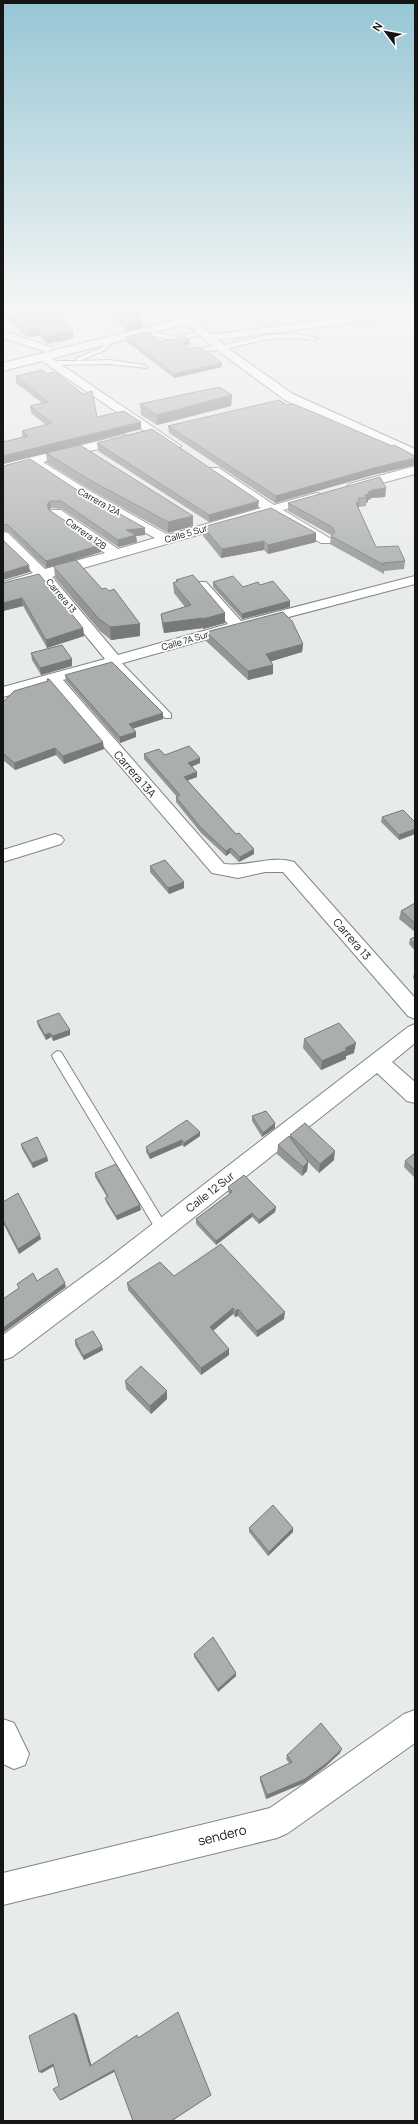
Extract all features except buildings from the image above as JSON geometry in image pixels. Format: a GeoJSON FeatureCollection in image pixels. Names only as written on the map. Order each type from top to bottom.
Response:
{"type":"FeatureCollection","features":[{"type":"Feature","properties":{"kind":"street"},"geometry":{"type":"LineString","coordinates":[[119,407],[187,454]]}},
{"type":"Feature","properties":{"kind":"street"},"geometry":{"type":"LineString","coordinates":[[311,407],[415,454]]}},
{"type":"Feature","properties":{"kind":"street"},"geometry":{"type":"LineString","coordinates":[[3,468],[168,428]]}},
{"type":"Feature","properties":{"kind":"street"},"geometry":{"type":"LineString","coordinates":[[84,449],[96,457]]}},
{"type":"Feature","properties":{"kind":"street","name":"Carrera 12A"},"geometry":{"type":"LineString","coordinates":[[33,461],[83,494],[166,539]]}},
{"type":"Feature","properties":{"kind":"street"},"geometry":{"type":"LineString","coordinates":[[200,462],[273,510],[326,540]]}},
{"type":"Feature","properties":{"kind":"street"},"geometry":{"type":"LineString","coordinates":[[341,490],[415,470]]}},
{"type":"Feature","properties":{"kind":"street","name":"Calle 5 Sur"},"geometry":{"type":"LineString","coordinates":[[3,586],[117,555],[166,539],[326,494]]}},
{"type":"Feature","properties":{"kind":"street","name":"Carrera 12B"},"geometry":{"type":"LineString","coordinates":[[56,513],[117,555]]}},
{"type":"Feature","properties":{"kind":"street"},"geometry":{"type":"LineString","coordinates":[[194,519],[208,528]]}},
{"type":"Feature","properties":{"kind":"street","name":"Carrera 13"},"geometry":{"type":"LineString","coordinates":[[3,536],[43,575],[114,660]]}},
{"type":"Feature","properties":{"kind":"street","name":"Calle 7A Sur"},"geometry":{"type":"LineString","coordinates":[[3,692],[238,626],[415,580]]}},
{"type":"Feature","properties":{"kind":"street"},"geometry":{"type":"LineString","coordinates":[[201,585],[238,626]]}},
{"type":"Feature","properties":{"kind":"street","name":"Carrera 13A"},"geometry":{"type":"LineString","coordinates":[[53,678],[218,869],[238,872],[265,866],[288,866]]}},
{"type":"Feature","properties":{"kind":"street"},"geometry":{"type":"LineString","coordinates":[[3,856],[55,840]]}},
{"type":"Feature","properties":{"kind":"street","name":"Carrera 13"},"geometry":{"type":"LineString","coordinates":[[288,866],[415,1011]]}},
{"type":"Feature","properties":{"kind":"street","name":"Calle 12 Sur"},"geometry":{"type":"LineString","coordinates":[[3,1349],[162,1229],[415,1032]]}},
{"type":"Feature","properties":{"kind":"street"},"geometry":{"type":"LineString","coordinates":[[377,1061],[415,1095]]}},
{"type":"Feature","properties":{"kind":"street","name":"sendero"},"geometry":{"type":"LineString","coordinates":[[3,1888],[277,1822],[415,1725]]}},
{"type":"Feature","properties":{"kind":"lane"},"geometry":{"type":"LineString","coordinates":[[114,660],[168,716]]}},
{"type":"Feature","properties":{"kind":"lane"},"geometry":{"type":"LineString","coordinates":[[57,1055],[162,1229]]}}]}
